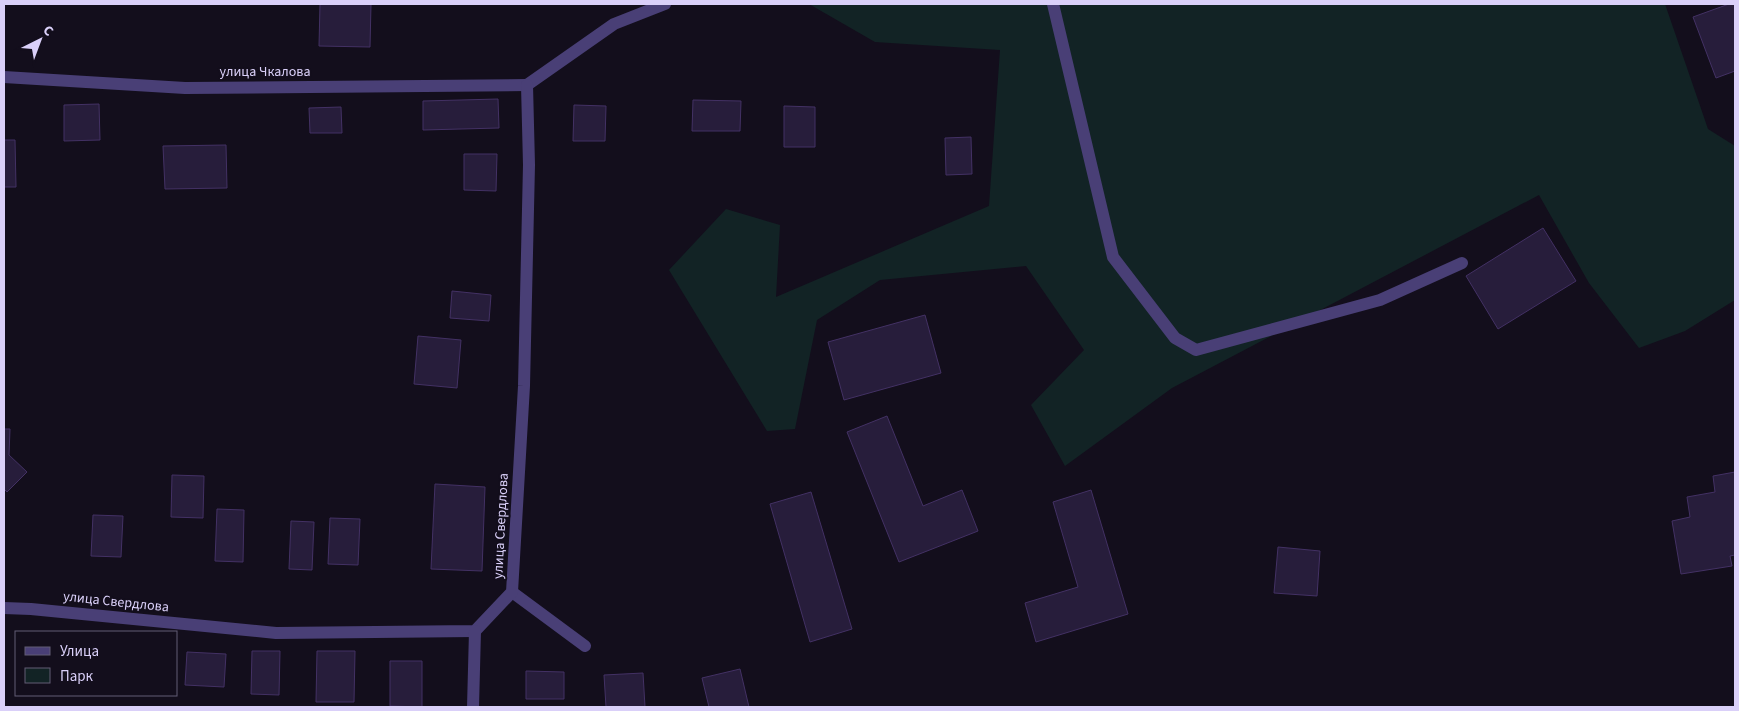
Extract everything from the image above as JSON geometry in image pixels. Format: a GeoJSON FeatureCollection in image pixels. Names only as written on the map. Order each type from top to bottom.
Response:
{"type":"FeatureCollection","features":[{"type":"Feature","properties":{"kind":"street"},"geometry":{"type":"LineString","coordinates":[[527,85],[614,24],[665,4]]}},
{"type":"Feature","properties":{"kind":"street"},"geometry":{"type":"LineString","coordinates":[[1053,4],[1113,257],[1175,338],[1196,350],[1206,348],[1380,300],[1462,263]]}},
{"type":"Feature","properties":{"kind":"street","name":"улица Чкалова"},"geometry":{"type":"LineString","coordinates":[[4,78],[185,88],[527,85]]}},
{"type":"Feature","properties":{"kind":"street","name":"улица Свердлова"},"geometry":{"type":"LineString","coordinates":[[4,608],[276,633],[475,630],[512,592],[524,386],[529,165],[527,85]]}},
{"type":"Feature","properties":{"kind":"street"},"geometry":{"type":"LineString","coordinates":[[512,592],[585,646]]}},
{"type":"Feature","properties":{"kind":"street"},"geometry":{"type":"LineString","coordinates":[[473,707],[475,630]]}},
{"type":"Feature","properties":{"kind":"green space"},"geometry":{"type":"Polygon","coordinates":[[[809,4],[1665,4],[1708,129],[1735,146],[1735,300],[1685,331],[1639,348],[1589,283],[1539,195],[1172,388],[1065,466],[1031,405],[1084,350],[1026,266],[880,280],[817,320],[795,429],[767,431],[669,270],[726,209],[780,225],[776,297],[989,206],[1000,50],[875,42],[809,4]]]}},
{"type":"Feature","properties":{"kind":"building"},"geometry":{"type":"Polygon","coordinates":[[[320,4],[371,4],[370,47],[319,46],[320,4]]]}},
{"type":"Feature","properties":{"kind":"building"},"geometry":{"type":"Polygon","coordinates":[[[1729,4],[1735,4],[1735,71],[1716,78],[1693,17],[1729,4]]]}},
{"type":"Feature","properties":{"kind":"building"},"geometry":{"type":"Polygon","coordinates":[[[498,99],[499,128],[423,130],[423,101],[498,99]]]}},
{"type":"Feature","properties":{"kind":"building"},"geometry":{"type":"Polygon","coordinates":[[[693,100],[741,101],[740,131],[692,131],[693,100]]]}},
{"type":"Feature","properties":{"kind":"building"},"geometry":{"type":"Polygon","coordinates":[[[99,104],[100,140],[64,141],[64,105],[99,104]]]}},
{"type":"Feature","properties":{"kind":"building"},"geometry":{"type":"Polygon","coordinates":[[[574,105],[606,106],[605,141],[573,141],[574,105]]]}},
{"type":"Feature","properties":{"kind":"building"},"geometry":{"type":"Polygon","coordinates":[[[784,106],[815,107],[815,147],[784,147],[784,106]]]}},
{"type":"Feature","properties":{"kind":"building"},"geometry":{"type":"Polygon","coordinates":[[[341,107],[342,133],[310,133],[309,108],[341,107]]]}},
{"type":"Feature","properties":{"kind":"building"},"geometry":{"type":"Polygon","coordinates":[[[971,137],[972,174],[946,175],[945,138],[971,137]]]}},
{"type":"Feature","properties":{"kind":"building"},"geometry":{"type":"Polygon","coordinates":[[[4,140],[15,140],[16,187],[4,187],[4,140]]]}},
{"type":"Feature","properties":{"kind":"building"},"geometry":{"type":"Polygon","coordinates":[[[226,145],[227,188],[165,189],[163,146],[226,145]]]}},
{"type":"Feature","properties":{"kind":"building"},"geometry":{"type":"Polygon","coordinates":[[[464,154],[497,154],[496,191],[464,190],[464,154]]]}},
{"type":"Feature","properties":{"kind":"building"},"geometry":{"type":"Polygon","coordinates":[[[1543,228],[1576,281],[1498,329],[1466,276],[1543,228]]]}},
{"type":"Feature","properties":{"kind":"building"},"geometry":{"type":"Polygon","coordinates":[[[452,291],[491,295],[489,321],[450,318],[452,291]]]}},
{"type":"Feature","properties":{"kind":"building"},"geometry":{"type":"Polygon","coordinates":[[[925,315],[941,373],[844,400],[828,342],[925,315]]]}},
{"type":"Feature","properties":{"kind":"building"},"geometry":{"type":"Polygon","coordinates":[[[418,336],[461,340],[457,388],[414,384],[418,336]]]}},
{"type":"Feature","properties":{"kind":"building"},"geometry":{"type":"Polygon","coordinates":[[[887,416],[923,506],[962,490],[978,531],[899,562],[847,432],[887,416]]]}},
{"type":"Feature","properties":{"kind":"building"},"geometry":{"type":"Polygon","coordinates":[[[4,429],[10,429],[9,455],[27,472],[7,492],[4,489],[4,429]]]}},
{"type":"Feature","properties":{"kind":"building"},"geometry":{"type":"Polygon","coordinates":[[[1735,472],[1735,555],[1730,556],[1732,566],[1681,574],[1672,521],[1690,517],[1687,497],[1715,492],[1713,476],[1735,472]]]}},
{"type":"Feature","properties":{"kind":"building"},"geometry":{"type":"Polygon","coordinates":[[[172,475],[204,476],[203,518],[171,517],[172,475]]]}},
{"type":"Feature","properties":{"kind":"building"},"geometry":{"type":"Polygon","coordinates":[[[435,484],[485,487],[482,571],[431,569],[435,484]]]}},
{"type":"Feature","properties":{"kind":"building"},"geometry":{"type":"Polygon","coordinates":[[[1091,490],[1128,614],[1036,642],[1025,603],[1078,587],[1053,502],[1091,490]]]}},
{"type":"Feature","properties":{"kind":"building"},"geometry":{"type":"Polygon","coordinates":[[[811,492],[852,629],[810,642],[770,504],[811,492]]]}},
{"type":"Feature","properties":{"kind":"building"},"geometry":{"type":"Polygon","coordinates":[[[217,509],[244,510],[243,562],[215,561],[217,509]]]}},
{"type":"Feature","properties":{"kind":"building"},"geometry":{"type":"Polygon","coordinates":[[[93,515],[123,516],[121,557],[91,556],[93,515]]]}},
{"type":"Feature","properties":{"kind":"building"},"geometry":{"type":"Polygon","coordinates":[[[330,518],[360,519],[358,565],[328,564],[330,518]]]}},
{"type":"Feature","properties":{"kind":"building"},"geometry":{"type":"Polygon","coordinates":[[[291,521],[314,522],[312,570],[289,569],[291,521]]]}},
{"type":"Feature","properties":{"kind":"building"},"geometry":{"type":"Polygon","coordinates":[[[1278,547],[1320,551],[1317,596],[1274,593],[1278,547]]]}},
{"type":"Feature","properties":{"kind":"building"},"geometry":{"type":"Polygon","coordinates":[[[252,651],[280,651],[279,695],[251,694],[252,651]]]}},
{"type":"Feature","properties":{"kind":"building"},"geometry":{"type":"Polygon","coordinates":[[[317,651],[355,651],[354,702],[316,702],[317,651]]]}},
{"type":"Feature","properties":{"kind":"building"},"geometry":{"type":"Polygon","coordinates":[[[187,652],[226,654],[224,687],[185,685],[187,652]]]}},
{"type":"Feature","properties":{"kind":"building"},"geometry":{"type":"Polygon","coordinates":[[[390,661],[422,661],[422,707],[390,706],[390,661]]]}},
{"type":"Feature","properties":{"kind":"building"},"geometry":{"type":"Polygon","coordinates":[[[740,669],[749,707],[709,707],[702,678],[740,669]]]}},
{"type":"Feature","properties":{"kind":"building"},"geometry":{"type":"Polygon","coordinates":[[[526,671],[564,672],[564,699],[526,699],[526,671]]]}},
{"type":"Feature","properties":{"kind":"building"},"geometry":{"type":"Polygon","coordinates":[[[643,673],[645,707],[606,707],[604,675],[643,673]]]}}]}
